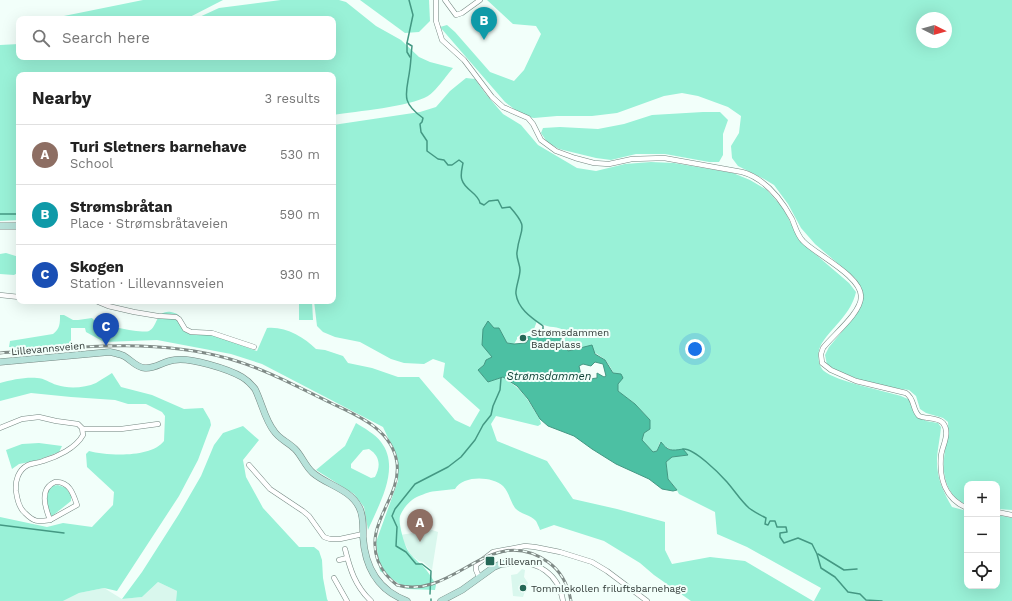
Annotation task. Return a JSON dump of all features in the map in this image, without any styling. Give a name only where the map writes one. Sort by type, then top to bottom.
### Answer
[{"type":"street","points":[[436,0],[436,21],[442,40],[464,60],[495,100],[510,111],[528,118],[533,124],[541,140],[556,151],[587,162],[601,164],[609,164],[632,159],[664,158],[728,169],[753,176],[768,187],[787,211],[801,239],[846,274],[857,286],[861,294],[859,304],[851,318],[823,348],[821,354],[822,364],[856,381],[906,393],[911,397],[919,416],[942,422],[946,431],[941,456],[941,468],[944,484],[952,499],[964,506]]},
{"type":"street","points":[[445,0],[456,15],[462,13],[480,0]]},
{"type":"street","points":[[0,226],[16,226]]},
{"type":"street","points":[[0,295],[16,297]]},
{"type":"street","points":[[103,304],[134,312],[176,317],[186,329],[191,332],[209,333],[254,347]]},
{"type":"street","name":"Lillevannsveien","points":[[0,362],[110,352],[124,356],[140,367],[144,368],[152,368],[174,360],[185,360],[212,366],[236,374],[252,385],[274,432],[294,448],[312,472],[348,494],[354,500],[361,510],[365,557],[372,574],[386,590],[407,601]]},
{"type":"street","points":[[0,428],[22,419],[39,417],[78,424],[83,429],[121,429],[158,424]]},
{"type":"street","points":[[50,520],[44,498],[46,488],[55,482],[62,482],[69,487],[77,505],[50,520],[37,522],[29,518],[21,510],[15,485],[17,477],[28,465],[53,457],[70,448],[82,438],[83,429]]},
{"type":"street","points":[[249,464],[270,489],[309,516],[324,537],[330,539],[340,539],[363,534]]},
{"type":"street","points":[[1000,513],[1012,515]]},
{"type":"street","points":[[479,578],[476,565],[493,552],[531,546],[560,552],[592,562],[607,571],[647,601]]},
{"type":"street","points":[[345,549],[354,580],[371,601]]},
{"type":"street","points":[[339,560],[347,558]]},
{"type":"street","points":[[441,601],[455,595],[497,566],[512,563],[530,563],[544,569],[556,582],[561,592],[563,601]]},
{"type":"street","points":[[334,578],[347,601]]},
{"type":"shaded area","points":[[143,0],[223,0],[192,16],[64,16]]},
{"type":"shaded area","points":[[281,0],[339,0],[346,2],[376,26],[401,40],[419,57],[430,62],[453,68],[431,94],[419,100],[396,106],[336,115],[336,72],[16,72],[16,220],[0,221],[0,45],[16,44],[16,60],[336,60],[336,16],[202,16],[219,8]]},
{"type":"shaded area","points":[[360,0],[429,0],[430,21],[419,32],[405,33]]},
{"type":"shaded area","points":[[487,0],[1012,0],[1012,510],[1000,509],[1000,481],[964,481],[964,504],[956,498],[948,486],[944,473],[948,422],[943,418],[926,413],[920,409],[916,396],[909,390],[874,385],[835,370],[827,365],[825,355],[829,347],[856,315],[863,299],[862,290],[856,279],[815,244],[801,228],[788,204],[774,185],[738,166],[732,158],[731,146],[739,133],[741,116],[728,107],[698,96],[682,93],[664,96],[617,113],[592,116],[557,116],[534,118],[523,116],[505,102],[440,27],[447,25],[455,32],[490,72],[514,81],[524,70],[541,34],[536,26],[513,24]]},
{"type":"shaded area","points":[[466,78],[475,79],[503,114],[521,125],[538,145],[577,168],[596,171],[625,164],[651,162],[674,163],[733,173],[750,180],[767,190],[783,208],[800,241],[849,283],[856,292],[854,300],[846,313],[820,346],[818,357],[820,365],[824,371],[830,375],[910,400],[914,413],[926,421],[938,423],[941,427],[937,454],[937,468],[940,480],[952,507],[964,510],[964,589],[1000,589],[1000,516],[1012,518],[1012,601],[814,601],[821,588],[747,547],[717,534],[715,512],[679,494],[668,479],[666,462],[672,457],[687,455],[669,449],[660,442],[657,451],[653,452],[641,440],[650,420],[635,404],[618,391],[614,375],[606,361],[599,355],[584,347],[568,351],[565,342],[564,330],[544,325],[537,321],[534,329],[517,337],[514,344],[507,343],[499,328],[492,358],[486,360],[484,365],[478,370],[488,382],[503,377],[513,384],[527,399],[541,422],[538,426],[496,416],[491,424],[497,441],[547,461],[573,499],[665,522],[665,550],[672,564],[710,557],[745,561],[813,601],[691,601],[654,575],[640,563],[604,541],[554,525],[540,530],[534,519],[515,508],[503,486],[492,480],[478,478],[464,481],[455,489],[432,492],[416,497],[403,510],[400,516],[400,523],[407,549],[422,565],[436,585],[435,590],[407,589],[380,571],[376,542],[398,481],[397,457],[383,427],[262,364],[231,354],[157,340],[104,342],[86,332],[85,328],[71,328],[71,345],[24,348],[9,347],[10,341],[53,334],[60,323],[60,315],[64,315],[73,320],[92,318],[96,322],[106,325],[145,332],[152,329],[159,316],[166,312],[171,312],[179,316],[185,330],[211,334],[257,351],[267,328],[281,329],[294,333],[306,340],[316,349],[325,350],[343,356],[348,363],[372,368],[398,377],[419,377],[455,420],[470,427],[480,410],[443,377],[445,363],[433,359],[424,364],[404,363],[391,359],[360,342],[335,337],[323,332],[317,326],[314,304],[336,304],[336,125],[420,112],[436,107],[450,91]]},
{"type":"shaded area","points":[[720,112],[728,120],[723,134],[723,155],[719,162],[709,162],[665,154],[636,154],[611,160],[596,158],[559,149],[547,142],[541,133],[543,128],[560,127],[598,129],[624,124],[652,115]]},
{"type":"shaded area","points":[[6,253],[16,256],[16,274],[0,274],[0,254]]},
{"type":"shaded area","points":[[299,304],[312,304],[313,320],[299,320]]},
{"type":"shaded area","points":[[112,373],[121,387],[152,395],[184,409],[203,408],[210,420],[211,425],[198,460],[179,496],[117,591],[104,588],[79,593],[63,601],[0,601],[0,517],[47,527],[63,523],[92,527],[113,505],[114,492],[87,467],[86,454],[89,451],[118,455],[140,453],[158,447],[164,441],[165,416],[162,412],[146,404],[128,404],[115,400],[31,393],[0,401],[0,383],[23,378],[37,378],[61,386],[76,387],[96,383]]},
{"type":"shaded area","points":[[356,423],[376,436],[387,452],[389,474],[382,498],[368,530],[364,507],[354,494],[316,470],[345,446]],"holes":[[[369,449],[373,452],[379,465],[375,477],[371,478],[351,468],[351,464],[363,450]]]},
{"type":"shaded area","points":[[243,426],[259,440],[243,460],[246,477],[263,508],[299,547],[314,547],[319,551],[322,560],[323,578],[328,601],[176,601],[177,591],[158,582],[142,597],[122,599],[142,572],[179,514],[201,476],[214,445],[223,433]]},
{"type":"shaded area","points":[[39,443],[62,446],[59,452],[35,461],[19,464],[12,469],[6,450],[22,444]]},
{"type":"shaded area","points":[[58,485],[66,488],[71,495],[71,501],[51,517],[47,503],[48,489],[52,486]]},
{"type":"shaded area","points":[[432,530],[438,532],[432,570],[423,562],[411,555],[400,535]]},
{"type":"shaded area","points":[[522,569],[525,570],[524,577],[528,583],[523,597],[513,596],[511,575],[517,574]]},
{"type":"shaded area","points":[[158,582],[177,591],[176,601],[63,601],[79,593],[104,588],[122,599],[142,597]]},
{"type":"water","name":"Strømsdammen","points":[[488,321],[494,328],[499,328],[507,343],[526,343],[529,339],[526,337],[557,333],[558,336],[565,342],[568,351],[592,345],[595,354],[605,360],[613,373],[621,374],[623,378],[618,384],[618,391],[635,404],[650,420],[650,429],[644,433],[642,440],[653,452],[657,451],[661,442],[670,450],[683,449],[688,455],[672,457],[666,462],[668,479],[677,490],[673,491],[662,489],[649,479],[616,464],[574,436],[548,426],[540,419],[528,399],[517,386],[503,377],[488,382],[478,370],[484,365],[486,360],[492,357],[482,345],[483,329]],"holes":[[[595,362],[603,364],[606,376],[604,377],[597,373],[597,378],[589,379],[586,376],[583,377],[581,375],[579,366],[583,364],[591,366]]]},
{"type":"waterway","points":[[409,0],[413,15],[407,43],[412,46],[406,96],[410,107],[423,118],[420,124],[421,132],[427,141],[427,151],[438,159],[444,160],[448,165],[452,165],[459,160],[463,163],[461,178],[466,186],[477,197],[480,203],[484,205],[489,201],[498,200],[502,208],[510,207],[520,220],[522,228],[517,254],[520,270],[516,289],[517,299],[523,309],[543,326],[543,332]]},
{"type":"waterway","points":[[407,43],[407,52],[410,57]]},
{"type":"waterway","points":[[0,214],[16,214]]},
{"type":"waterway","points":[[430,594],[431,571],[422,564],[416,564],[406,552],[396,546],[397,527],[392,516],[395,509],[415,484],[448,467],[461,457],[475,440],[483,425],[491,415],[500,390],[501,378]]},
{"type":"waterway","points":[[683,449],[693,452],[712,467],[749,508],[766,518],[765,524],[768,525],[770,521],[775,521],[777,527],[786,527],[787,532],[780,533],[780,537],[784,543],[798,538],[812,544],[821,568],[835,577],[848,592],[860,594],[866,600],[882,601]]},
{"type":"waterway","points":[[0,525],[64,533]]},
{"type":"waterway","points":[[818,554],[844,570],[857,569]]},
{"type":"railway","points":[[0,353],[58,348],[116,346],[173,348],[202,352],[230,359],[269,373],[352,413],[372,425],[388,441],[394,451],[397,463],[397,476],[394,488],[379,523],[375,547],[378,561],[382,568],[397,585],[417,587],[436,582],[455,574],[490,555],[508,551],[527,552],[548,562],[557,570],[566,584],[571,601]]},
{"type":"place","name":"Strømsbråtan","points":[[484,40]]},
{"type":"place","name":"Strømsdammen Badeplass","points":[[523,338]]},
{"type":"place","name":"Skogen","points":[[106,346]]},
{"type":"place","name":"Turi Sletners barnehave","points":[[420,542]]},
{"type":"place","name":"Lillevann","points":[[490,561]]},
{"type":"place","name":"Tommlekollen friluftsbarnehage","points":[[523,588]]}]
